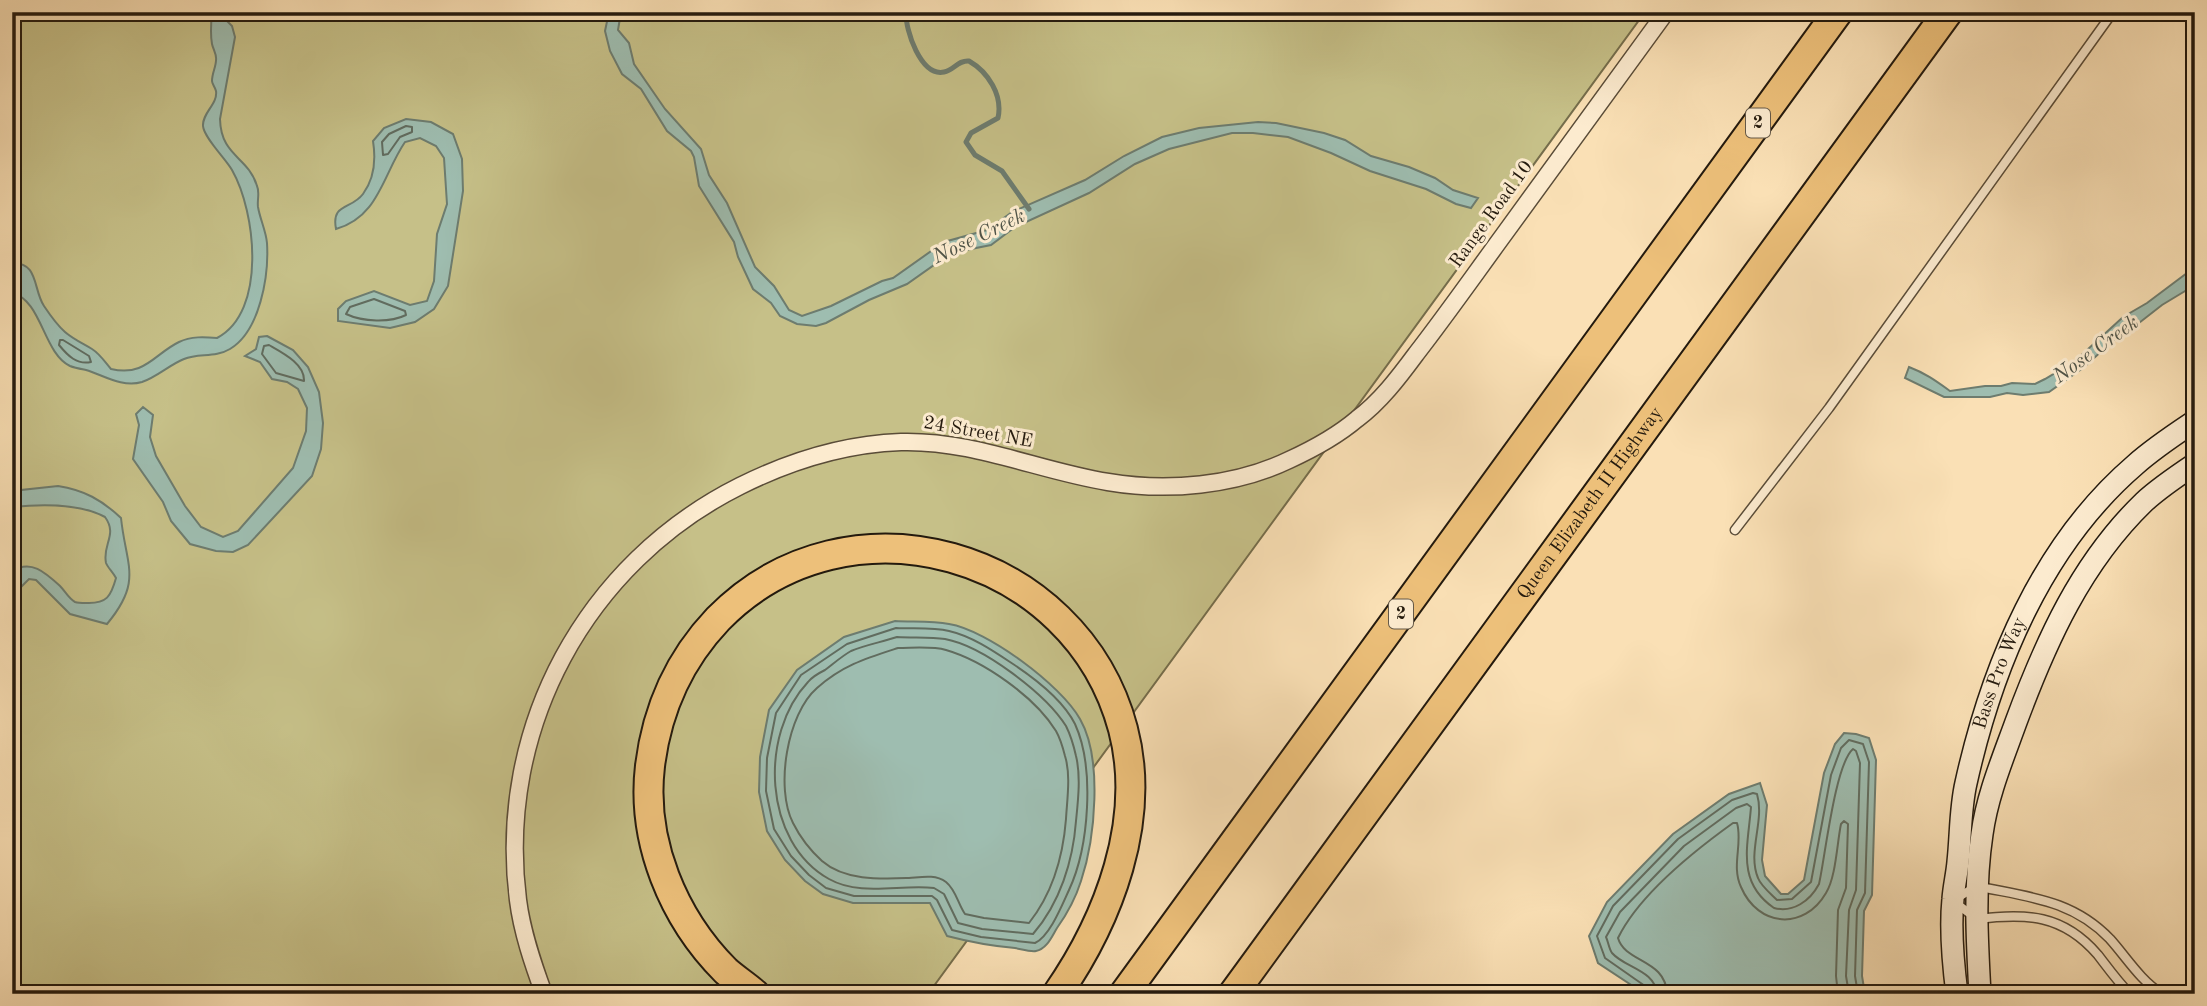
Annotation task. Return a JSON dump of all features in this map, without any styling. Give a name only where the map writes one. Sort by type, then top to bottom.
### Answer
[{"type":"highway","name":"2","points":[[1124,994],[1838,12]]},
{"type":"highway","name":"Queen Elizabeth II Highway","points":[[1233,994],[1948,12]]},
{"type":"highway","points":[[755,994],[726,971],[701,940],[680,911],[662,869],[649,815],[652,748],[661,712],[687,656],[734,603],[758,585],[824,556],[857,549],[894,548],[936,553],[963,561],[1012,582],[1046,607],[1075,634],[1095,661],[1113,698],[1124,731],[1130,771],[1127,828],[1120,863],[1106,902],[1088,943],[1057,994]]},
{"type":"street","name":"Range Road 10","points":[[1340,431],[1359,418],[1408,365],[1666,12]]},
{"type":"street","name":"Bass Pro Way","points":[[1957,994],[1952,901],[1966,783],[1991,692],[2022,615],[2060,551],[2091,509],[2159,444],[2195,421]]},
{"type":"street","name":"24 Street NE","points":[[544,994],[531,958],[518,903],[514,854],[517,805],[525,755],[538,711],[578,631],[602,595],[670,528],[716,498],[761,476],[807,459],[855,447],[903,442],[939,445],[1001,454],[1106,482],[1155,488],[1203,484],[1249,474],[1285,462],[1340,431]]},
{"type":"street","name":"Bass Pro Way","points":[[1980,994],[1976,886],[1982,833],[1990,800],[2018,718],[2050,635],[2080,582],[2114,534],[2145,501],[2195,464]]},
{"type":"lane","points":[[1735,530],[1829,408],[2113,12]]},
{"type":"lane","points":[[2130,994],[2096,954],[2068,930],[2029,915],[1977,919],[1952,901],[1976,886],[2039,898],[2072,909],[2096,926],[2127,958],[2138,975],[2162,994]]},
{"type":"shaded area","points":[[12,12],[1645,12],[928,994],[12,994]]},
{"type":"water","points":[[212,12],[225,12],[235,37],[220,119],[222,132],[230,149],[248,168],[258,188],[258,207],[267,243],[264,286],[255,316],[240,341],[230,349],[219,354],[184,359],[142,382],[120,382],[70,366],[54,350],[30,306],[12,293],[12,263],[21,264],[31,272],[41,300],[59,326],[71,337],[95,351],[111,369],[123,371],[141,367],[184,340],[217,338],[233,325],[244,307],[252,260],[247,210],[232,170],[207,136],[203,126],[216,96],[212,81],[216,58],[211,36]]},
{"type":"water","name":"Nose Creek","points":[[609,12],[621,12],[618,30],[629,43],[634,64],[665,109],[701,149],[709,175],[727,203],[755,267],[774,286],[789,310],[802,316],[893,278],[944,242],[987,230],[1012,212],[1085,180],[1162,137],[1199,128],[1258,122],[1324,133],[1345,140],[1371,156],[1409,167],[1435,178],[1453,190],[1478,198],[1471,208],[1288,137],[1232,133],[1169,149],[1135,164],[1089,193],[1015,227],[991,245],[951,253],[907,284],[826,323],[816,326],[797,324],[780,316],[771,303],[753,289],[734,242],[699,186],[691,151],[667,131],[641,89],[622,74],[610,51],[605,31]]},
{"type":"water","points":[[406,119],[431,122],[453,134],[462,159],[463,191],[448,286],[434,309],[415,322],[390,328],[338,321],[338,309],[346,301],[374,291],[410,305],[427,301],[434,281],[437,234],[447,204],[444,158],[436,146],[420,138],[405,142],[371,205],[362,215],[336,229],[336,215],[358,199],[370,182],[374,162],[373,141],[384,128]]},
{"type":"water","name":"Nose Creek","points":[[2195,267],[2195,285],[2125,330],[2083,368],[2049,392],[2023,395],[2007,393],[1990,397],[1944,397],[1905,378],[1909,367],[1950,391],[2012,383],[2035,384],[2075,361],[2123,317],[2147,303]]},
{"type":"water","points":[[267,336],[293,350],[308,367],[319,392],[323,423],[321,449],[312,476],[248,545],[233,552],[216,551],[190,544],[171,521],[163,502],[133,459],[139,425],[136,414],[143,407],[153,415],[150,437],[156,456],[185,506],[201,527],[223,537],[238,531],[293,468],[306,431],[307,408],[298,389],[287,382],[272,379],[260,362],[245,356],[256,349],[259,337]]},
{"type":"water","points":[[58,486],[92,497],[121,518],[129,584],[118,609],[107,624],[70,614],[36,580],[29,579],[21,587],[12,589],[12,572],[25,566],[43,572],[75,602],[99,602],[107,598],[112,590],[116,578],[106,563],[110,529],[105,517],[72,507],[12,507],[12,491]]},
{"type":"water","points":[[895,621],[949,624],[983,637],[1022,661],[1040,676],[1057,691],[1080,719],[1092,755],[1094,777],[1090,844],[1074,899],[1049,942],[1040,950],[1028,951],[981,944],[947,936],[930,903],[853,903],[823,894],[805,881],[785,860],[767,831],[759,792],[760,757],[769,710],[797,670],[844,637]]},
{"type":"water","points":[[1844,733],[1869,738],[1876,760],[1872,895],[1864,911],[1862,976],[1865,994],[1645,994],[1598,963],[1589,936],[1607,902],[1673,834],[1729,794],[1760,783],[1767,805],[1762,860],[1765,876],[1781,894],[1788,894],[1804,880],[1824,773],[1835,744]]},
{"type":"waterway","name":"Nose Creek","points":[[906,12],[908,30],[916,51],[928,67],[936,72],[944,72],[969,61],[982,71],[993,85],[998,101],[998,118],[971,133],[966,142],[975,155],[1002,171],[1029,209]]}]
